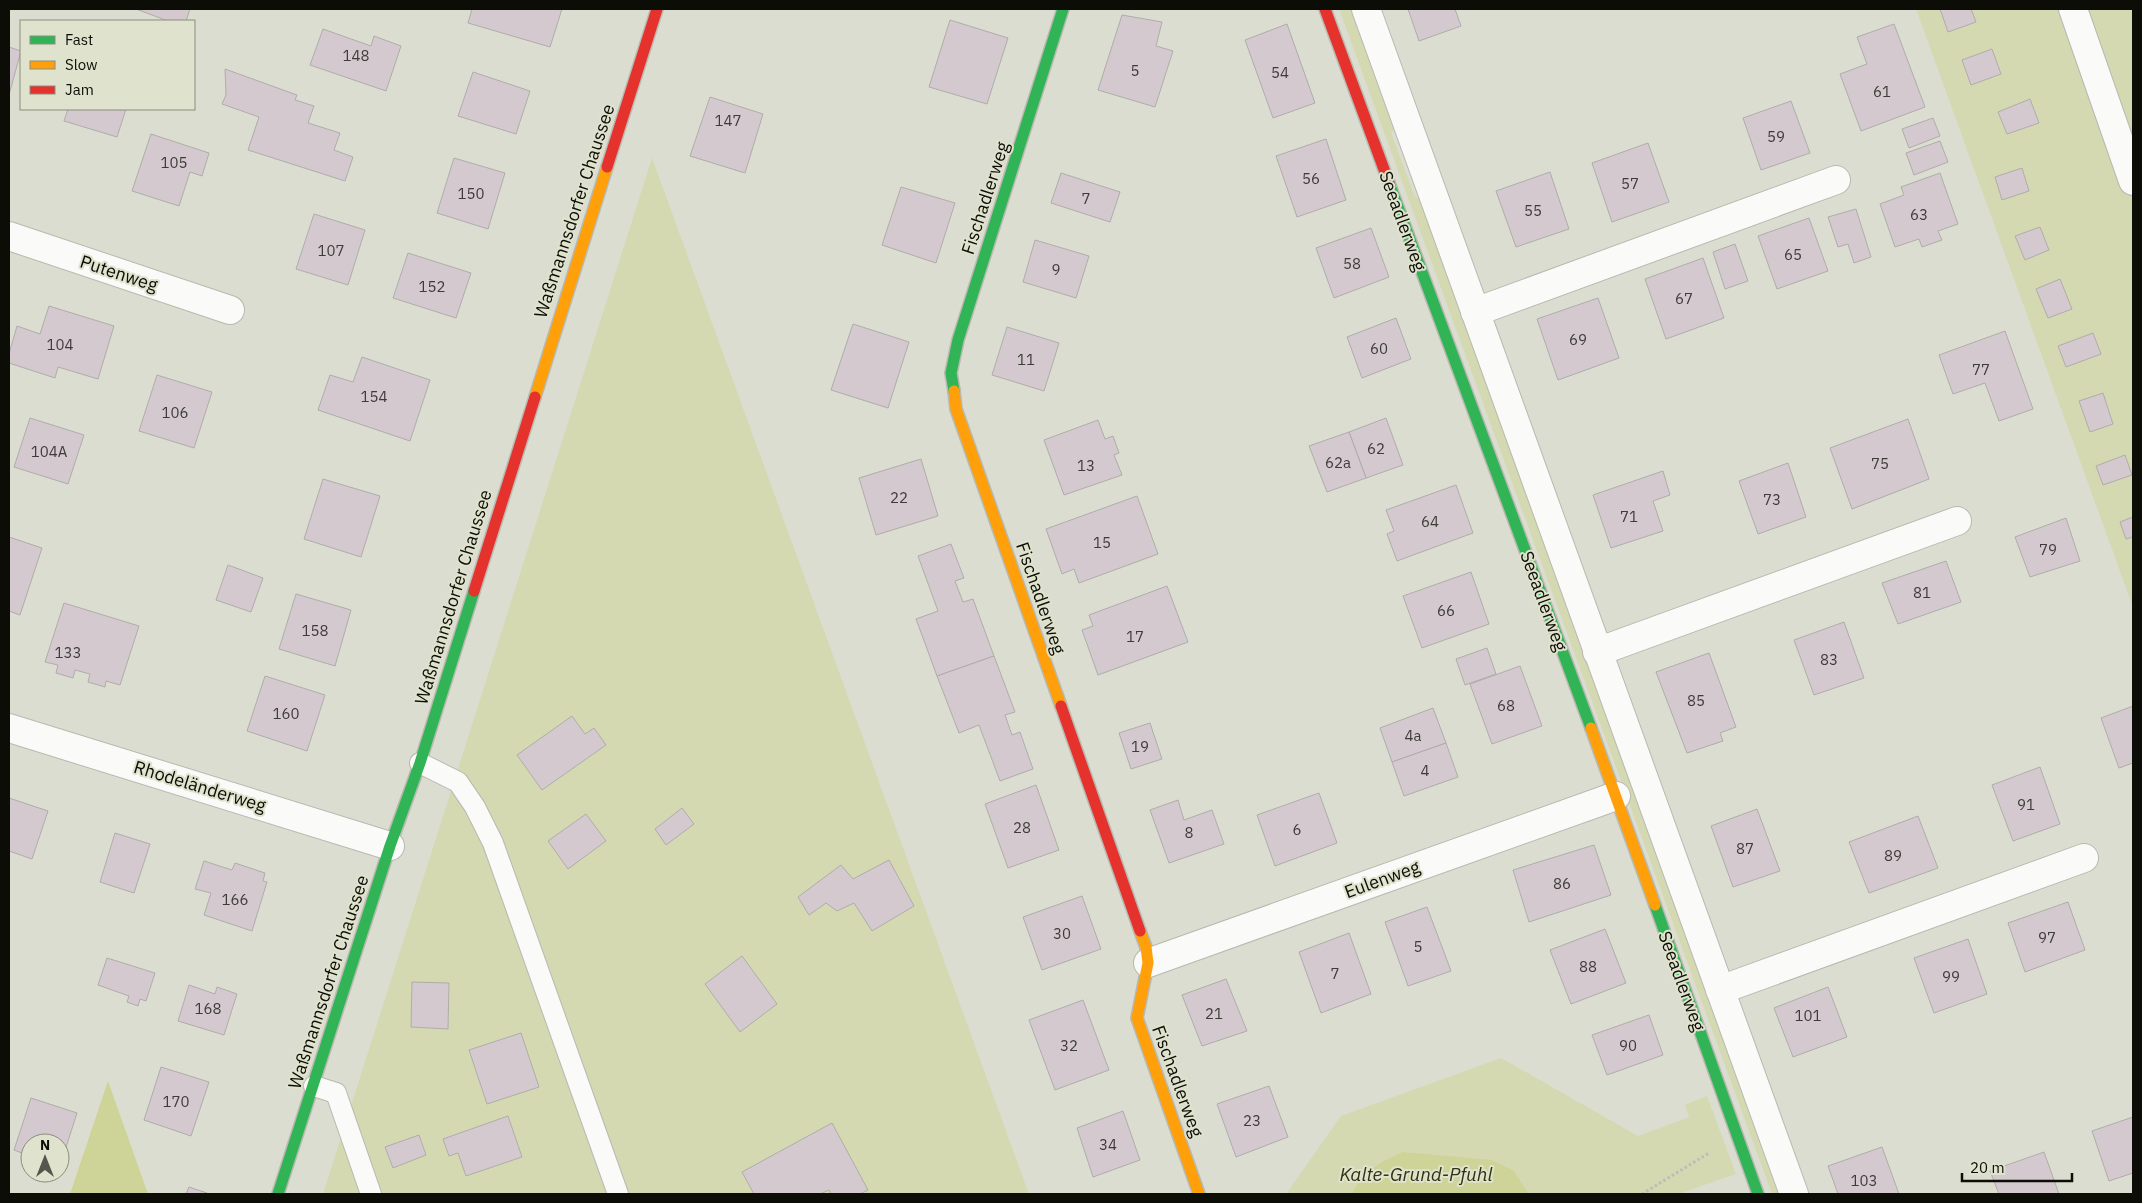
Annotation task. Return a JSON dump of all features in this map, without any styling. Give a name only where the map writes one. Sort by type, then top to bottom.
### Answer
[{"type":"street","name":"Waßmannsdorfer Chaussee","points":[[278,1194],[390,846],[420,762],[656,9]]},
{"type":"street","name":"Fischadlerweg","points":[[1063,9],[958,340],[951,373],[956,409],[1143,937],[1148,963],[1136,1018],[1199,1194]]},
{"type":"street","name":"Seeadlerweg","points":[[1325,9],[1616,796],[1758,1194]]},
{"type":"street","name":"Seeadlerweg","points":[[1366,9],[1794,1194]]},
{"type":"street","points":[[2073,9],[2133,181]]},
{"type":"street","points":[[1475,312],[1836,180]]},
{"type":"street","name":"Putenweg","points":[[9,236],[230,310]]},
{"type":"street","name":"Seeadlerweg","points":[[1598,652],[1958,521]]},
{"type":"street","name":"Rhodeländerweg","points":[[9,728],[390,846]]},
{"type":"street","name":"Eulenweg","points":[[1148,963],[1616,796]]},
{"type":"street","name":"Seeadlerweg","points":[[1720,990],[2084,858]]},
{"type":"lane","points":[[420,762],[458,782],[475,807],[492,843],[618,1194]]},
{"type":"lane","points":[[314,1086],[336,1093],[371,1194]]},
{"type":"path","points":[[1642,1194],[1738,1135]]},
{"type":"shaded area","points":[[1339,9],[1352,9],[1395,129],[1391,133],[1415,197],[1421,198],[1784,1194],[1772,1194]]},
{"type":"shaded area","points":[[1916,9],[2133,9],[2133,607]]},
{"type":"shaded area","points":[[652,158],[1029,1194],[323,1194]]},
{"type":"shaded area","points":[[1501,1058],[1638,1136],[1689,1117],[1685,1105],[1707,1096],[1736,1174],[1678,1194],[1286,1194],[1341,1116]]},
{"type":"water","points":[[108,1081],[148,1194],[70,1194]]},
{"type":"water","name":"Kalte-Grund-Pfuhl","points":[[1403,1152],[1492,1160],[1513,1170],[1529,1194],[1352,1194],[1356,1186],[1373,1168]]},
{"type":"building","points":[[136,9],[190,9],[186,20],[165,20]]},
{"type":"building","points":[[472,9],[562,9],[550,47],[468,23]]},
{"type":"building","points":[[1408,9],[1455,9],[1461,26],[1419,41]]},
{"type":"building","points":[[1940,9],[1971,9],[1976,22],[1948,32]]},
{"type":"building","points":[[1122,15],[1162,22],[1156,46],[1173,51],[1155,107],[1098,90]]},
{"type":"building","points":[[950,20],[1008,38],[987,104],[929,87]]},
{"type":"building","points":[[1287,24],[1315,103],[1273,118],[1245,40]]},
{"type":"building","points":[[1894,24],[1925,107],[1861,131],[1840,74],[1867,64],[1857,37]]},
{"type":"building","points":[[323,29],[371,46],[374,36],[401,46],[386,91],[310,65]]},
{"type":"building","points":[[9,47],[20,51],[20,55],[9,95]]},
{"type":"building","points":[[1992,49],[2001,74],[1971,85],[1962,60]]},
{"type":"building","points":[[225,69],[297,95],[295,100],[314,106],[308,123],[340,133],[334,150],[353,157],[345,181],[248,150],[259,117],[222,104],[226,95]]},
{"type":"building","points":[[473,72],[530,91],[516,134],[458,116]]},
{"type":"building","points":[[710,97],[763,114],[745,173],[690,156]]},
{"type":"building","points":[[2030,99],[2039,123],[2007,134],[1998,112]]},
{"type":"building","points":[[1791,101],[1810,153],[1761,170],[1743,118]]},
{"type":"building","points":[[68,110],[126,110],[117,137],[64,121]]},
{"type":"building","points":[[1933,118],[1940,136],[1909,148],[1902,129]]},
{"type":"building","points":[[151,134],[209,153],[202,176],[190,172],[179,206],[132,191]]},
{"type":"building","points":[[1326,139],[1346,200],[1297,217],[1276,156]]},
{"type":"building","points":[[1940,141],[1948,162],[1914,175],[1906,153]]},
{"type":"building","points":[[1648,143],[1669,202],[1612,222],[1592,163]]},
{"type":"building","points":[[454,158],[505,173],[488,229],[437,213]]},
{"type":"building","points":[[2022,168],[2029,191],[2002,200],[1995,177]]},
{"type":"building","points":[[1550,172],[1569,229],[1516,247],[1496,191]]},
{"type":"building","points":[[1061,173],[1120,192],[1110,222],[1051,203]]},
{"type":"building","points":[[1940,173],[1958,224],[1938,231],[1942,240],[1922,247],[1919,239],[1895,247],[1880,204],[1904,195],[1901,187]]},
{"type":"building","points":[[901,187],[955,203],[936,263],[882,245]]},
{"type":"building","points":[[1856,209],[1871,257],[1854,263],[1848,244],[1838,247],[1828,217]]},
{"type":"building","points":[[314,214],[365,230],[348,285],[296,269]]},
{"type":"building","points":[[1809,218],[1828,271],[1777,289],[1758,236]]},
{"type":"building","points":[[2040,227],[2049,250],[2025,260],[2015,236]]},
{"type":"building","points":[[1371,228],[1389,277],[1334,298],[1316,248]]},
{"type":"building","points":[[1035,240],[1089,256],[1076,298],[1023,282]]},
{"type":"building","points":[[1735,244],[1748,281],[1725,289],[1713,252]]},
{"type":"building","points":[[408,253],[471,273],[456,318],[393,298]]},
{"type":"building","points":[[1703,258],[1724,318],[1666,339],[1645,279]]},
{"type":"building","points":[[2060,279],[2072,309],[2048,318],[2036,289]]},
{"type":"building","points":[[1598,298],[1619,358],[1558,380],[1537,319]]},
{"type":"building","points":[[49,306],[114,326],[98,379],[58,367],[55,378],[9,363],[9,354],[17,326],[40,334]]},
{"type":"building","points":[[1396,318],[1411,359],[1362,378],[1347,337]]},
{"type":"building","points":[[853,324],[909,342],[888,408],[831,390]]},
{"type":"building","points":[[1007,327],[1059,343],[1044,391],[992,375]]},
{"type":"building","points":[[2005,331],[2033,409],[1999,421],[1985,383],[1953,394],[1939,355]]},
{"type":"building","points":[[2093,333],[2101,354],[2066,367],[2058,346]]},
{"type":"building","points":[[362,357],[430,380],[410,441],[318,410],[330,375],[353,382]]},
{"type":"building","points":[[157,375],[212,392],[194,448],[139,431]]},
{"type":"building","points":[[2103,393],[2113,424],[2090,432],[2079,401]]},
{"type":"building","points":[[30,418],[84,435],[68,484],[14,467]]},
{"type":"building","points":[[1386,418],[1403,465],[1366,478],[1349,432]]},
{"type":"building","points":[[1908,419],[1929,479],[1852,509],[1830,448]]},
{"type":"building","points":[[1098,420],[1105,439],[1113,436],[1119,453],[1114,455],[1122,475],[1064,495],[1044,440]]},
{"type":"building","points":[[1349,432],[1366,478],[1327,492],[1309,446]]},
{"type":"building","points":[[2125,455],[2132,475],[2103,485],[2096,466]]},
{"type":"building","points":[[921,459],[938,516],[876,535],[859,478]]},
{"type":"building","points":[[1788,463],[1806,517],[1758,534],[1739,481]]},
{"type":"building","points":[[1663,471],[1670,495],[1653,501],[1663,531],[1611,548],[1593,495]]},
{"type":"building","points":[[323,479],[380,496],[361,557],[304,539]]},
{"type":"building","points":[[1456,485],[1473,533],[1397,561],[1387,534],[1394,531],[1386,510]]},
{"type":"building","points":[[1137,496],[1158,554],[1079,583],[1074,569],[1062,574],[1046,529]]},
{"type":"building","points":[[2133,517],[2133,537],[2126,539],[2120,522]]},
{"type":"building","points":[[2066,518],[2080,561],[2030,577],[2015,537]]},
{"type":"building","points":[[9,537],[42,548],[20,615],[9,611]]},
{"type":"building","points":[[951,544],[964,578],[955,581],[963,602],[973,599],[994,656],[937,676],[916,619],[938,611],[918,556]]},
{"type":"building","points":[[1946,561],[1961,602],[1898,624],[1882,583]]},
{"type":"building","points":[[228,565],[263,578],[251,612],[216,600]]},
{"type":"building","points":[[1471,572],[1489,624],[1422,648],[1403,596]]},
{"type":"building","points":[[1167,586],[1188,642],[1098,675],[1082,630],[1093,626],[1089,615]]},
{"type":"building","points":[[296,594],[351,610],[335,666],[279,649]]},
{"type":"building","points":[[64,603],[139,626],[120,685],[106,681],[105,687],[88,682],[90,674],[75,670],[73,678],[56,673],[58,665],[45,662]]},
{"type":"building","points":[[1844,622],[1864,678],[1814,695],[1794,640]]},
{"type":"building","points":[[1487,648],[1496,674],[1465,685],[1456,659]]},
{"type":"building","points":[[1709,653],[1736,727],[1720,733],[1723,741],[1687,753],[1656,672]]},
{"type":"building","points":[[994,656],[1015,712],[1005,715],[1012,735],[1020,732],[1033,769],[1000,781],[979,725],[959,733],[937,676]]},
{"type":"building","points":[[1520,666],[1542,726],[1492,744],[1470,684]]},
{"type":"building","points":[[265,676],[325,695],[307,751],[247,731]]},
{"type":"building","points":[[2133,706],[2133,763],[2119,768],[2101,718]]},
{"type":"building","points":[[1433,708],[1446,743],[1392,762],[1380,728]]},
{"type":"building","points":[[572,716],[585,734],[594,728],[606,745],[542,790],[517,755]]},
{"type":"building","points":[[1150,723],[1162,759],[1131,769],[1119,733]]},
{"type":"building","points":[[1446,743],[1458,777],[1404,796],[1392,762]]},
{"type":"building","points":[[2040,767],[2060,824],[2013,841],[1992,785]]},
{"type":"building","points":[[1036,785],[1059,850],[1008,868],[985,804]]},
{"type":"building","points":[[1319,793],[1337,843],[1275,866],[1257,815]]},
{"type":"building","points":[[9,798],[48,811],[32,859],[9,851]]},
{"type":"building","points":[[1178,800],[1184,820],[1212,810],[1224,844],[1169,863],[1150,810]]},
{"type":"building","points":[[682,808],[694,824],[666,845],[655,829]]},
{"type":"building","points":[[1757,809],[1780,871],[1733,887],[1711,826]]},
{"type":"building","points":[[586,814],[606,841],[568,869],[548,841]]},
{"type":"building","points":[[1918,816],[1938,868],[1869,893],[1849,842]]},
{"type":"building","points":[[115,833],[150,844],[134,893],[100,882]]},
{"type":"building","points":[[1594,845],[1611,895],[1529,922],[1513,870]]},
{"type":"building","points":[[889,860],[914,906],[872,931],[854,903],[837,911],[826,903],[809,915],[798,897],[841,865],[853,879]]},
{"type":"building","points":[[204,861],[232,870],[235,863],[265,873],[263,881],[267,882],[252,931],[204,915],[211,893],[195,889]]},
{"type":"building","points":[[1082,896],[1101,949],[1042,970],[1023,917]]},
{"type":"building","points":[[2068,902],[2085,950],[2025,972],[2008,923]]},
{"type":"building","points":[[1427,907],[1451,971],[1408,986],[1385,922]]},
{"type":"building","points":[[1605,929],[1626,983],[1571,1004],[1550,950]]},
{"type":"building","points":[[1349,933],[1371,994],[1321,1013],[1299,952]]},
{"type":"building","points":[[1968,939],[1987,994],[1934,1013],[1914,958]]},
{"type":"building","points":[[742,956],[777,1004],[740,1032],[705,984]]},
{"type":"building","points":[[107,958],[155,973],[146,1001],[140,999],[138,1006],[127,1002],[129,996],[98,985]]},
{"type":"building","points":[[1226,979],[1247,1031],[1202,1046],[1182,995]]},
{"type":"building","points":[[412,982],[449,983],[448,1029],[411,1027]]},
{"type":"building","points":[[189,985],[215,994],[217,987],[237,994],[224,1035],[178,1021]]},
{"type":"building","points":[[1828,987],[1847,1037],[1793,1057],[1774,1008]]},
{"type":"building","points":[[1083,1000],[1109,1070],[1055,1090],[1029,1020]]},
{"type":"building","points":[[1649,1015],[1663,1055],[1607,1075],[1592,1035]]},
{"type":"building","points":[[521,1033],[539,1087],[487,1104],[469,1050]]},
{"type":"building","points":[[161,1067],[209,1082],[191,1136],[144,1120]]},
{"type":"building","points":[[1269,1086],[1288,1137],[1236,1157],[1217,1104]]},
{"type":"building","points":[[31,1098],[77,1113],[70,1135],[70,1133],[20,1133],[20,1152],[14,1150]]},
{"type":"building","points":[[1123,1111],[1140,1160],[1093,1177],[1077,1128]]},
{"type":"building","points":[[508,1116],[522,1157],[466,1176],[458,1153],[449,1156],[443,1139]]},
{"type":"building","points":[[2133,1117],[2133,1173],[2109,1181],[2092,1131]]},
{"type":"building","points":[[832,1123],[868,1190],[860,1194],[831,1194],[829,1190],[820,1194],[754,1194],[742,1172]]},
{"type":"building","points":[[419,1135],[426,1155],[393,1168],[385,1147]]},
{"type":"building","points":[[1882,1147],[1899,1194],[1838,1194],[1828,1166]]},
{"type":"building","points":[[2044,1152],[2059,1194],[1999,1194],[1990,1171]]},
{"type":"building","points":[[189,1187],[207,1193],[186,1194]]},
{"type":"traffic: fast","points":[[954,391],[951,373],[958,340],[1063,9]]},
{"type":"traffic: fast","points":[[1389,183],[1591,728]]},
{"type":"traffic: fast","points":[[278,1194],[390,846],[420,763],[474,591]]},
{"type":"traffic: fast","points":[[1655,905],[1758,1194]]},
{"type":"traffic: slow","points":[[535,397],[607,167]]},
{"type":"traffic: slow","points":[[954,391],[956,409],[1061,706]]},
{"type":"traffic: slow","points":[[1591,728],[1655,905]]},
{"type":"traffic: slow","points":[[1140,931],[1146,947],[1148,963],[1137,1018],[1199,1194]]},
{"type":"traffic: jam","points":[[607,167],[657,9]]},
{"type":"traffic: jam","points":[[1325,9],[1389,183]]},
{"type":"traffic: jam","points":[[474,591],[535,397]]},
{"type":"traffic: jam","points":[[1061,706],[1140,931]]}]
